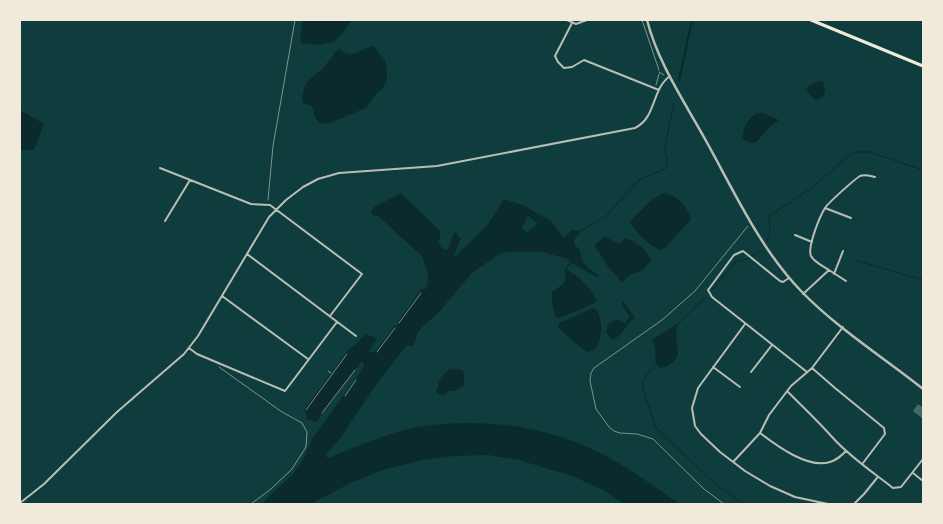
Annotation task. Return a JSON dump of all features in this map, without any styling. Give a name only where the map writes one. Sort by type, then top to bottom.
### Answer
[{"type":"main road","points":[[811,20],[922,66]]},
{"type":"street","points":[[567,20],[572,23],[582,23],[587,20]]},
{"type":"street","points":[[647,20],[657,50],[670,76],[768,250],[803,294],[923,389]]},
{"type":"street","points":[[572,23],[555,56],[564,68],[572,67],[584,60],[659,90]]},
{"type":"street","points":[[22,502],[44,484],[117,412],[171,367],[189,348],[264,225],[276,209],[303,187],[318,179],[340,173],[437,166],[635,128],[648,118],[659,90],[670,76]]},
{"type":"street","points":[[160,168],[251,204],[266,204],[276,209],[362,274],[330,316]]},
{"type":"street","points":[[846,281],[812,257],[810,249],[825,208],[858,177],[868,175],[875,177]]},
{"type":"street","points":[[165,222],[190,180]]},
{"type":"street","points":[[825,208],[851,218]]},
{"type":"street","points":[[795,236],[812,242]]},
{"type":"street","points":[[789,278],[782,282],[743,251],[734,255],[708,290],[712,297],[806,372]]},
{"type":"street","points":[[834,274],[843,252]]},
{"type":"street","points":[[247,254],[356,336]]},
{"type":"street","points":[[803,294],[829,270]]},
{"type":"street","points":[[222,296],[308,359]]},
{"type":"street","points":[[189,348],[197,354],[285,391],[337,322]]},
{"type":"street","points":[[745,324],[701,382],[694,396],[693,420],[701,434],[709,442],[756,478],[776,490],[795,497],[828,504]]},
{"type":"street","points":[[734,461],[760,433],[769,415],[787,391],[812,368],[843,327]]},
{"type":"street","points":[[751,372],[772,345]]},
{"type":"street","points":[[713,367],[740,387]]},
{"type":"street","points":[[812,368],[884,428],[885,434],[863,463]]},
{"type":"street","points":[[787,391],[846,450],[877,477],[893,488],[899,488],[923,459]]},
{"type":"street","points":[[760,433],[792,454],[812,462],[828,463],[839,458],[846,450]]},
{"type":"street","points":[[912,473],[923,481]]},
{"type":"street","points":[[854,504],[877,477]]},
{"type":"street","points":[[22,502],[28,504]]},
{"type":"path","points":[[268,203],[273,146],[295,20]]},
{"type":"path","points":[[642,20],[659,72],[666,79]]},
{"type":"path","points":[[659,72],[656,85],[659,90]]},
{"type":"path","points":[[724,504],[704,489],[653,439],[637,434],[614,431],[602,419],[596,408],[590,377],[594,368],[662,320],[695,291],[748,226]]},
{"type":"path","points":[[399,323],[421,292]]},
{"type":"path","points":[[377,352],[395,328]]},
{"type":"path","points":[[306,410],[347,354]]},
{"type":"path","points":[[224,370],[282,412],[306,426],[307,443],[292,469],[282,480],[251,504]]},
{"type":"path","points":[[322,413],[355,370]]},
{"type":"path","points":[[328,371],[333,374]]},
{"type":"path","points":[[345,396],[356,380]]},
{"type":"water","points":[[303,20],[353,20],[336,40],[327,44],[316,45],[301,43]]},
{"type":"water","points":[[691,20],[693,20],[680,82],[678,79]]},
{"type":"water","points":[[373,46],[385,60],[387,81],[383,88],[366,108],[327,124],[320,123],[315,118],[312,106],[303,103],[306,84],[324,67],[337,50],[340,49],[353,54]]},
{"type":"water","points":[[818,81],[823,82],[825,91],[821,98],[815,100],[806,91],[809,86]]},
{"type":"water","points":[[20,110],[44,124],[34,150],[20,150]]},
{"type":"water","points":[[757,113],[763,113],[779,120],[755,143],[749,143],[743,139],[744,131],[748,121]]},
{"type":"water","points":[[401,193],[441,232],[438,243],[444,250],[448,249],[454,233],[457,233],[458,237],[461,238],[454,255],[456,256],[487,226],[504,199],[523,205],[551,221],[563,237],[571,230],[581,231],[575,238],[574,244],[580,250],[582,260],[586,266],[599,276],[598,278],[572,263],[567,270],[585,283],[597,302],[556,318],[552,302],[552,292],[565,282],[564,271],[570,262],[568,259],[543,252],[506,252],[498,255],[472,273],[439,312],[421,328],[417,334],[414,346],[406,346],[378,382],[339,440],[326,454],[326,457],[331,457],[385,436],[418,427],[464,423],[488,423],[511,426],[534,430],[579,443],[610,458],[680,504],[624,504],[603,490],[572,476],[519,460],[488,455],[455,456],[423,460],[386,469],[352,482],[311,504],[261,504],[292,475],[303,460],[312,439],[364,367],[363,362],[361,362],[316,422],[307,419],[306,413],[303,411],[349,349],[366,334],[376,340],[369,351],[371,353],[377,350],[395,325],[398,325],[398,322],[421,289],[426,289],[428,275],[423,257],[377,215],[374,216],[371,213],[374,207]],"holes":[[[527,215],[538,224],[527,232],[521,228],[525,223]]]},
{"type":"water","points":[[663,193],[681,202],[691,219],[664,249],[660,250],[642,238],[630,221],[652,200]]},
{"type":"water","points":[[605,237],[618,244],[625,238],[633,241],[644,249],[651,260],[643,270],[632,274],[622,282],[608,267],[596,248],[595,244]]},
{"type":"water","points":[[622,301],[635,318],[619,336],[612,340],[606,332],[608,324],[617,319],[625,323],[630,317],[622,305]]},
{"type":"water","points":[[593,308],[597,310],[599,315],[601,325],[600,336],[594,350],[587,352],[558,327],[559,323]]},
{"type":"water","points":[[678,323],[676,334],[678,354],[676,359],[668,366],[660,368],[657,365],[652,340]]},
{"type":"water","points":[[451,369],[462,370],[464,373],[464,385],[454,391],[449,391],[445,395],[440,395],[436,392],[440,379]]},
{"type":"building","points":[[918,404],[923,408],[923,419],[913,411]]},
{"type":"waterway","points":[[581,231],[606,216],[639,180],[665,169],[668,164],[665,151],[666,141],[674,103]]},
{"type":"waterway","points":[[770,232],[769,216],[813,187],[853,152],[870,152],[923,170]]},
{"type":"waterway","points":[[767,241],[769,235]]},
{"type":"waterway","points":[[713,289],[735,262],[747,259],[759,251]]},
{"type":"waterway","points":[[855,260],[923,280]]},
{"type":"waterway","points":[[678,324],[706,297]]},
{"type":"waterway","points":[[647,403],[642,383],[647,374],[656,365]]},
{"type":"waterway","points":[[648,404],[656,428],[714,483],[744,504]]}]
